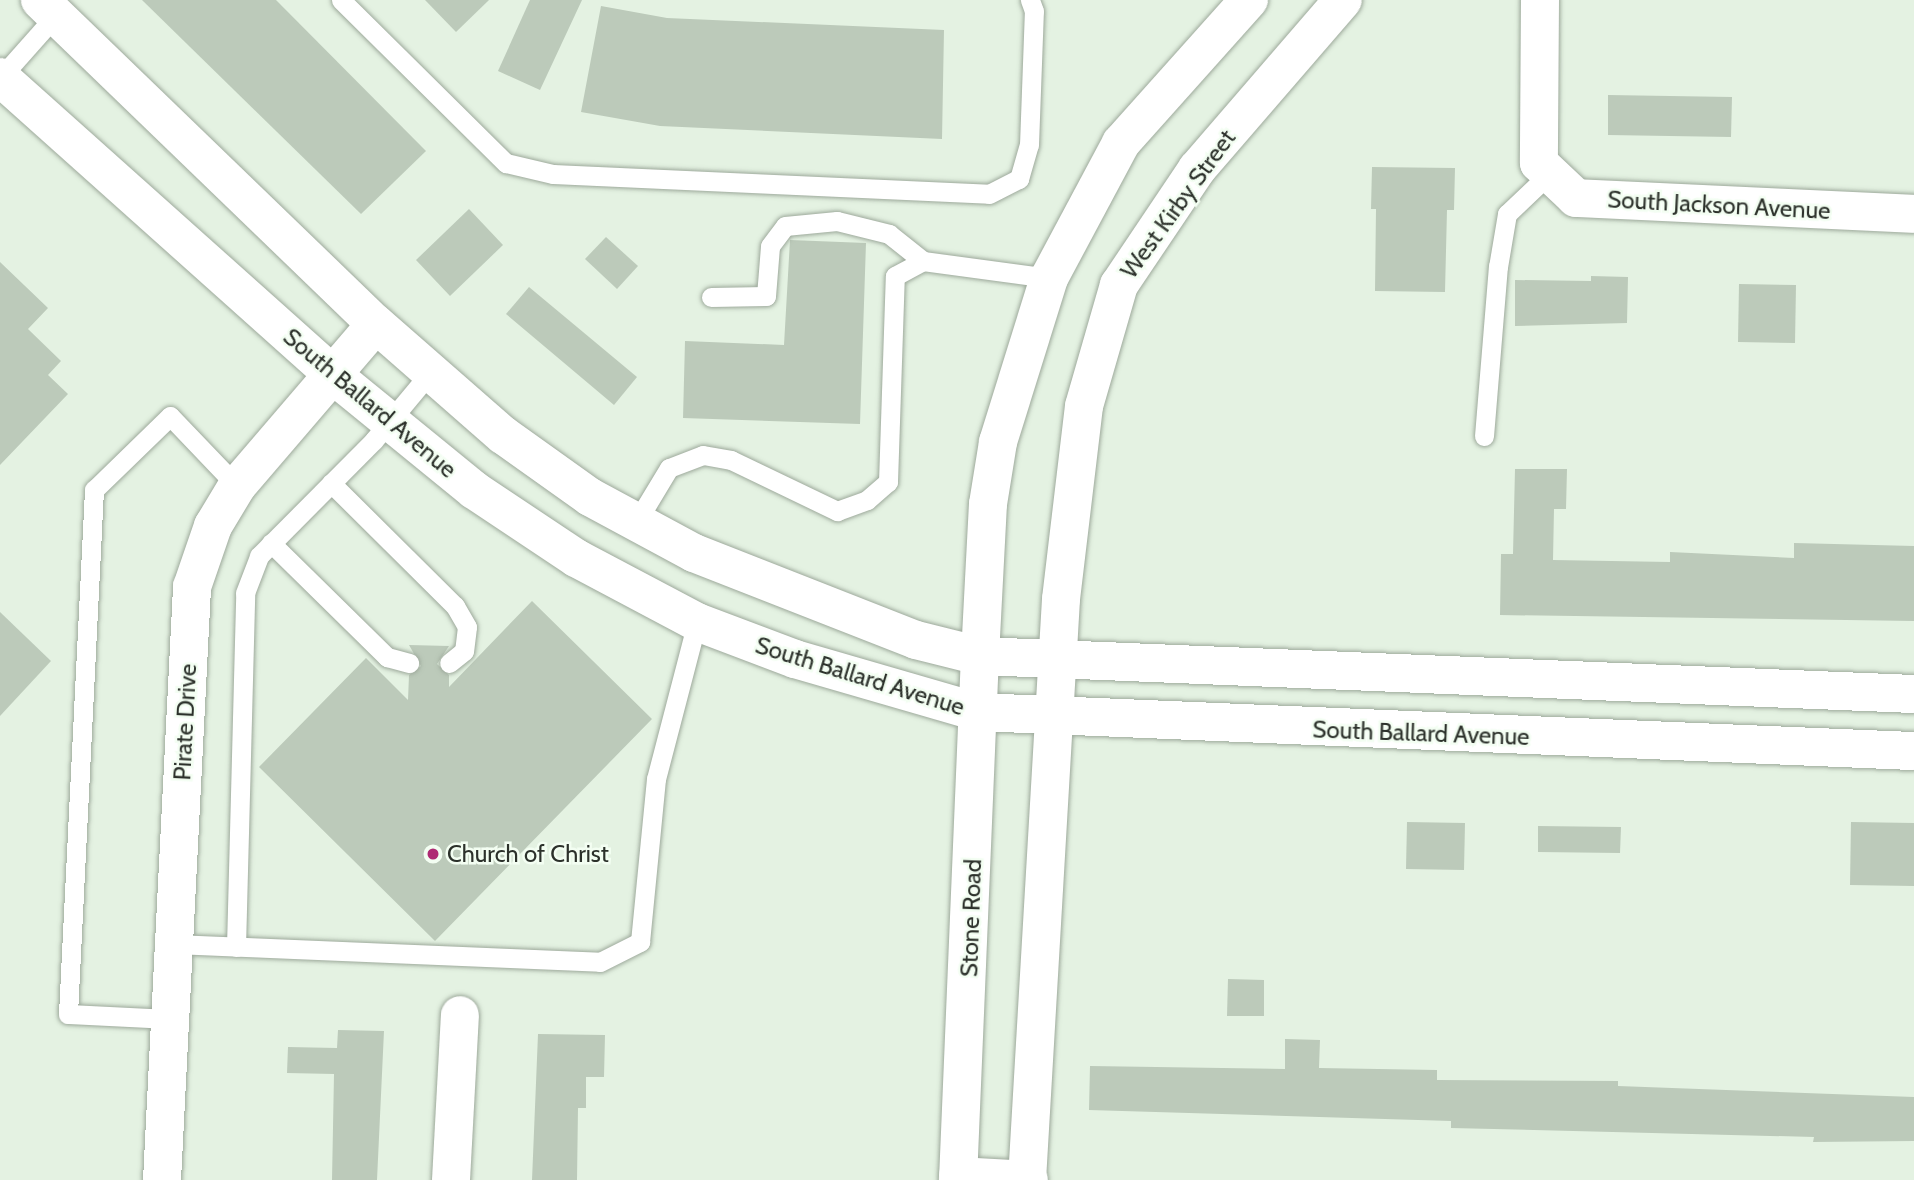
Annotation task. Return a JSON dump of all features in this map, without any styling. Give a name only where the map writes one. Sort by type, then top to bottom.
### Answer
[{"type":"main road","points":[[980,656],[988,504],[998,442],[1049,278],[1121,143],[1249,0]]},
{"type":"main road","name":"West Kirby Street","points":[[1057,689],[1061,599],[1084,406],[1119,285],[1197,169],[1343,0]]},
{"type":"main road","points":[[1540,0],[1544,168]]},
{"type":"main road","name":"South Ballard Avenue","points":[[48,8],[429,374],[514,443],[590,497],[694,553],[902,635],[980,656],[1057,689],[1914,751]]},
{"type":"main road","name":"South Ballard Avenue","points":[[0,78],[388,423],[474,490],[576,558],[697,622],[795,659],[978,712],[1057,689],[1914,694]]},
{"type":"main road","name":"South Jackson Avenue","points":[[1544,168],[1576,198],[1914,215]]},
{"type":"main road","name":"Pirate Drive","points":[[162,1180],[192,587],[213,526],[237,486],[376,324]]},
{"type":"main road","name":"Stone Road","points":[[958,1178],[980,656]]},
{"type":"main road","points":[[958,1178],[1027,1180],[1057,689]]},
{"type":"main road","points":[[451,1180],[460,1015]]},
{"type":"lane","points":[[341,0],[506,163],[554,174],[989,194],[1019,179],[1029,145],[1034,11],[1030,0]]},
{"type":"lane","points":[[0,78],[48,8]]},
{"type":"lane","points":[[1483,436],[1497,267],[1507,214],[1544,168]]},
{"type":"lane","points":[[711,297],[766,296],[770,246],[785,226],[837,221],[889,234],[923,261],[1049,278]]},
{"type":"lane","points":[[636,521],[669,468],[703,455],[731,460],[837,511],[867,500],[888,482],[895,276],[923,261]]},
{"type":"lane","points":[[236,947],[245,593],[258,556],[388,423],[429,374]]},
{"type":"lane","points":[[170,1019],[68,1014],[94,490],[170,416],[237,486]]},
{"type":"lane","points":[[331,483],[455,606],[467,627],[464,651],[449,663]]},
{"type":"lane","points":[[271,543],[387,657],[409,663]]},
{"type":"lane","points":[[174,944],[600,962],[640,942],[656,779],[697,622]]},
{"type":"building","points":[[142,0],[276,0],[426,151],[361,214]]},
{"type":"building","points":[[425,0],[489,0],[456,32]]},
{"type":"building","points":[[530,0],[582,0],[540,90],[498,71]]},
{"type":"building","points":[[601,6],[667,18],[944,30],[942,139],[660,126],[581,112]]},
{"type":"building","points":[[1608,95],[1732,97],[1731,137],[1608,135]]},
{"type":"building","points":[[1372,167],[1455,168],[1454,210],[1447,210],[1445,292],[1375,291],[1376,209],[1371,209]]},
{"type":"building","points":[[469,209],[503,245],[450,296],[416,260]]},
{"type":"building","points":[[606,237],[638,266],[617,289],[585,259]]},
{"type":"building","points":[[790,240],[866,243],[860,424],[683,418],[685,341],[784,345]]},
{"type":"building","points":[[0,262],[48,308],[28,329],[61,361],[48,375],[68,394],[0,465]]},
{"type":"building","points":[[1591,276],[1628,277],[1627,323],[1515,326],[1515,280],[1591,281]]},
{"type":"building","points":[[1739,284],[1796,285],[1795,343],[1738,342]]},
{"type":"building","points":[[529,287],[637,377],[614,405],[506,314]]},
{"type":"building","points":[[1515,469],[1567,469],[1566,509],[1554,509],[1553,560],[1670,562],[1670,552],[1794,558],[1794,543],[1914,546],[1914,621],[1500,615],[1501,554],[1513,554]]},
{"type":"building","name":"Church of Christ","points":[[532,601],[652,719],[435,941],[259,767],[366,658],[408,700],[409,675],[421,666],[409,645],[449,646],[437,664],[449,675],[449,687]]},
{"type":"building","points":[[0,612],[51,661],[0,716]]},
{"type":"building","points":[[1407,822],[1465,823],[1464,870],[1406,869]]},
{"type":"building","points":[[1851,822],[1914,823],[1914,886],[1850,885]]},
{"type":"building","points":[[1538,826],[1621,827],[1620,853],[1538,852]]},
{"type":"building","points":[[1228,979],[1264,980],[1264,1016],[1227,1016]]},
{"type":"building","points":[[338,1030],[384,1031],[377,1180],[332,1180],[334,1074],[287,1073],[288,1047],[337,1048]]},
{"type":"building","points":[[538,1034],[605,1035],[604,1077],[586,1077],[586,1108],[578,1108],[577,1180],[532,1180]]},
{"type":"building","points":[[1285,1039],[1320,1040],[1319,1068],[1437,1070],[1437,1080],[1618,1081],[1618,1086],[1914,1097],[1914,1141],[1813,1142],[1814,1137],[1451,1128],[1451,1121],[1089,1110],[1090,1066],[1285,1069]]},
{"type":"place","name":"Church of Christ","points":[[433,854]]}]
